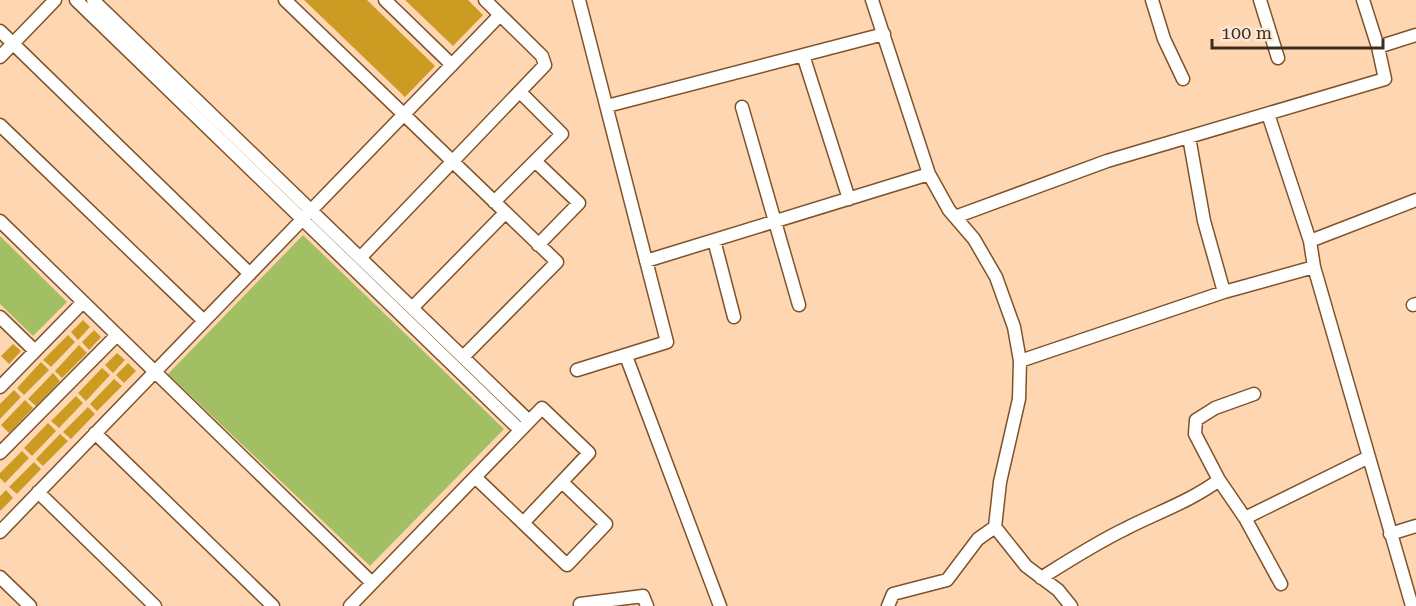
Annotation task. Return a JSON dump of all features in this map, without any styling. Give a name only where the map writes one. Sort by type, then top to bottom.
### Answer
[{"type":"street","points":[[0,57],[56,0]]},
{"type":"street","points":[[76,0],[307,215],[525,425]]},
{"type":"street","points":[[93,0],[307,215],[360,258],[463,357],[525,425]]},
{"type":"street","points":[[285,0],[557,262],[463,357]]},
{"type":"street","points":[[385,0],[452,65]]},
{"type":"street","points":[[360,258],[545,65],[542,56],[485,0]]},
{"type":"street","points":[[577,370],[667,342],[579,0]]},
{"type":"street","points":[[872,0],[929,174],[955,217],[974,239],[996,277],[1014,327],[1020,361],[1019,399],[1000,482],[995,527],[1026,566],[1058,590],[1071,606]]},
{"type":"street","points":[[1152,0],[1164,39],[1183,79]]},
{"type":"street","points":[[1260,0],[1278,58]]},
{"type":"street","points":[[955,217],[1107,161],[1385,80],[1378,47],[1363,0]]},
{"type":"street","points":[[0,532],[500,15]]},
{"type":"street","points":[[0,31],[250,274]]},
{"type":"street","points":[[607,106],[884,34]]},
{"type":"street","points":[[1378,47],[1416,35]]},
{"type":"street","points":[[804,55],[849,199]]},
{"type":"street","points":[[494,202],[562,134],[520,92]]},
{"type":"street","points":[[742,107],[798,305]]},
{"type":"street","points":[[1269,114],[1310,241],[1314,267],[1412,606]]},
{"type":"street","points":[[0,125],[204,321]]},
{"type":"street","points":[[1189,137],[1204,221],[1224,292]]},
{"type":"street","points":[[535,161],[579,203],[538,245]]},
{"type":"street","points":[[646,261],[929,174]]},
{"type":"street","points":[[1310,241],[1416,200]]},
{"type":"street","points":[[412,308],[505,213]]},
{"type":"street","points":[[0,221],[372,583]]},
{"type":"street","points":[[714,240],[734,317]]},
{"type":"street","points":[[1020,361],[1224,292],[1314,267]]},
{"type":"street","points":[[0,387],[83,302]]},
{"type":"street","points":[[0,318],[35,351]]},
{"type":"street","points":[[0,453],[117,335]]},
{"type":"street","points":[[626,356],[720,606]]},
{"type":"street","points":[[1254,394],[1215,408],[1196,420],[1196,434],[1219,480],[1245,518],[1281,584]]},
{"type":"street","points":[[350,606],[542,408],[589,453],[523,523]]},
{"type":"street","points":[[96,433],[273,606]]},
{"type":"street","points":[[1245,518],[1368,457]]},
{"type":"street","points":[[475,477],[567,565],[606,524],[562,482]]},
{"type":"street","points":[[1041,578],[1125,528],[1143,522],[1209,488],[1219,480]]},
{"type":"street","points":[[38,492],[155,606]]},
{"type":"street","points":[[1390,534],[1416,526]]},
{"type":"street","points":[[888,606],[893,594],[947,580],[978,539],[995,527]]},
{"type":"street","points":[[1,580],[30,606]]},
{"type":"street","points":[[581,606],[580,604],[643,596],[647,606]]},
{"type":"green space","points":[[303,235],[504,429],[370,566],[168,374]]},
{"type":"green space","points":[[0,236],[67,302],[33,336],[0,304]]},
{"type":"building","points":[[304,0],[367,0],[435,66],[405,97]]},
{"type":"building","points":[[405,0],[468,0],[483,15],[453,46]]},
{"type":"building","points":[[83,320],[90,327],[78,340],[71,332]]},
{"type":"building","points":[[94,330],[101,337],[89,350],[82,342]]},
{"type":"building","points":[[68,335],[75,342],[51,367],[43,360]]},
{"type":"building","points":[[13,344],[21,351],[9,364],[1,356]]},
{"type":"building","points":[[79,345],[87,353],[62,378],[55,371]]},
{"type":"building","points":[[117,353],[125,360],[113,373],[105,365]]},
{"type":"building","points":[[41,362],[49,370],[24,395],[17,388]]},
{"type":"building","points":[[128,363],[136,371],[124,383],[116,375]]},
{"type":"building","points":[[102,368],[110,375],[86,401],[78,393]]},
{"type":"building","points":[[53,373],[60,381],[36,406],[28,399]]},
{"type":"building","points":[[114,379],[122,386],[97,411],[90,404]]},
{"type":"building","points":[[14,390],[21,397],[0,419],[0,404]]},
{"type":"building","points":[[76,396],[83,403],[59,428],[51,421]]},
{"type":"building","points":[[25,400],[33,408],[9,433],[1,425]]},
{"type":"building","points":[[88,407],[95,414],[71,439],[63,432]]},
{"type":"building","points":[[48,423],[56,431],[32,456],[24,448]]},
{"type":"building","points":[[60,434],[68,441],[43,466],[36,459]]},
{"type":"building","points":[[22,451],[29,458],[5,483],[0,478],[0,473]]},
{"type":"building","points":[[34,462],[41,469],[17,494],[9,487]]},
{"type":"building","points":[[6,490],[13,498],[0,511],[0,496]]}]
